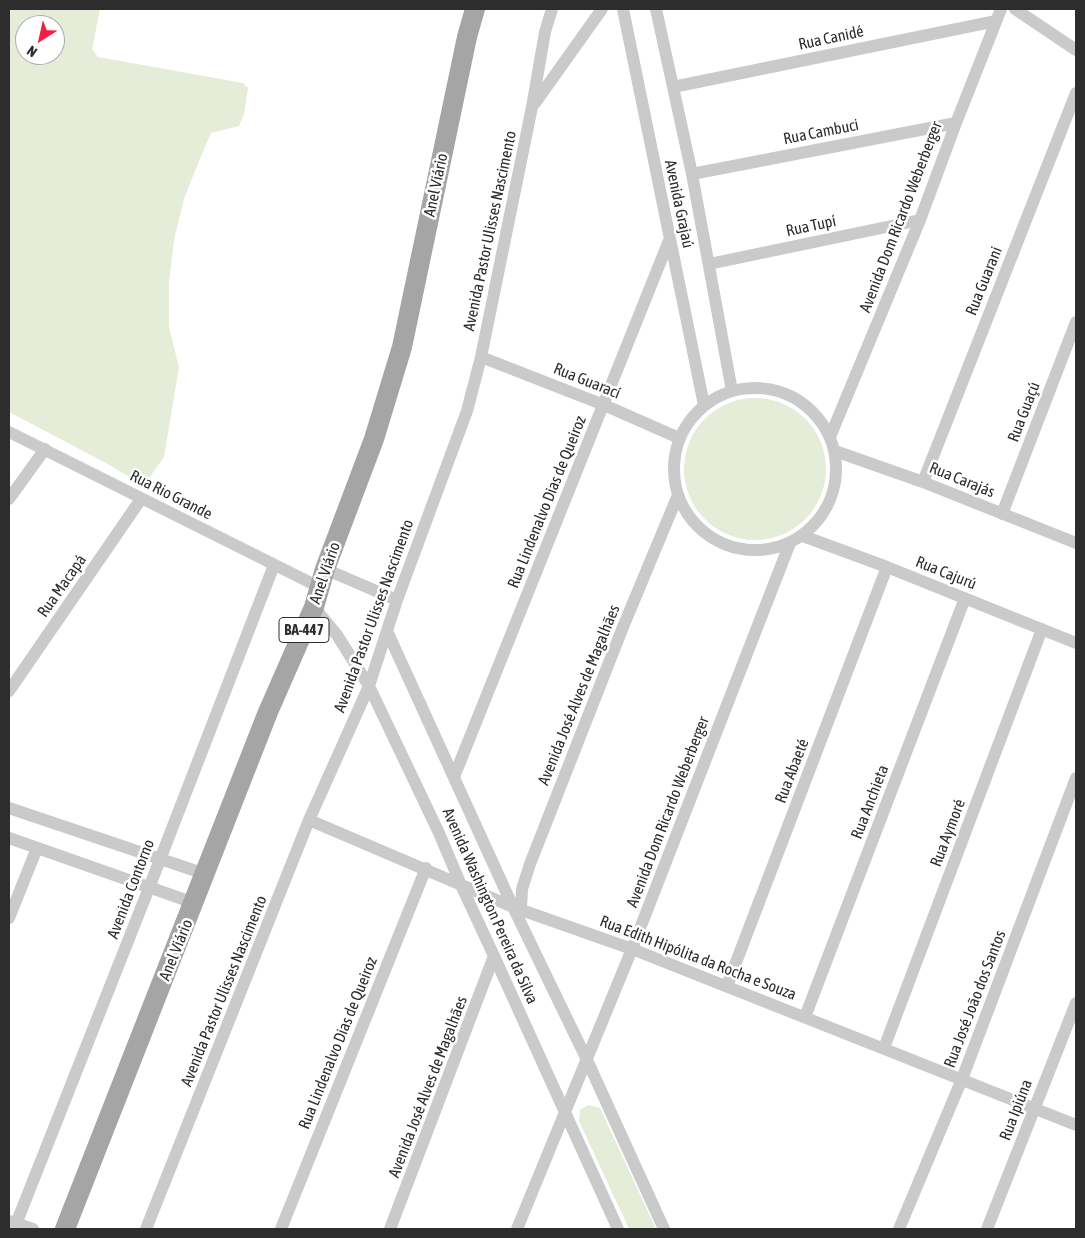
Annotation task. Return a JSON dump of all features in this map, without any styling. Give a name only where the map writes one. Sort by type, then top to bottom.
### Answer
[{"type":"main road","name":"Anel Viário","points":[[65,1229],[268,712],[314,607],[322,578],[374,439],[402,347],[467,37],[475,9]]},
{"type":"street","name":"Avenida Pastor Ulisses Nascimento","points":[[146,1229],[309,820],[369,686],[397,600],[467,411],[481,357],[532,107],[545,32],[552,9]]},
{"type":"street","points":[[532,107],[602,9]]},
{"type":"street","name":"Avenida Grajaú","points":[[623,9],[704,405]]},
{"type":"street","name":"Avenida Grajaú","points":[[656,9],[692,174],[732,391]]},
{"type":"street","name":"Avenida Dom Ricardo Weberberger","points":[[830,437],[920,220],[956,123],[1002,9]]},
{"type":"street","points":[[1015,9],[1076,50]]},
{"type":"street","name":"Rua Canidé","points":[[674,86],[996,21]]},
{"type":"street","name":"Rua Guarani","points":[[923,482],[1076,93]]},
{"type":"street","name":"Rua Cambuci","points":[[692,174],[956,123]]},
{"type":"street","name":"Rua Tupí","points":[[709,264],[920,220]]},
{"type":"street","name":"Rua Lindenalvo Dias de Queiroz","points":[[454,777],[670,238]]},
{"type":"street","name":"Rua Guaçú","points":[[1002,514],[1076,322]]},
{"type":"street","name":"Rua Guarací","points":[[481,357],[604,405],[679,438]]},
{"type":"street","points":[[761,388],[790,396],[814,412],[830,437],[835,451],[837,466],[837,479],[831,501],[819,520],[803,536],[790,543],[768,550],[745,550],[723,544],[704,532],[688,516],[678,495],[674,476],[674,457],[679,438],[690,420],[704,405],[732,391],[761,388]]},
{"type":"street","name":"Rua Rio Grande","points":[[9,432],[274,565],[397,600]]},
{"type":"street","points":[[9,499],[45,449]]},
{"type":"street","name":"Rua Carajás","points":[[835,451],[923,482],[1076,543]]},
{"type":"street","name":"Avenida José Alves de Magalhães","points":[[517,908],[530,864],[623,627],[678,495]]},
{"type":"street","name":"Rua Macapá","points":[[9,691],[141,499]]},
{"type":"street","name":"Rua Cajurú","points":[[803,536],[887,567],[1076,643]]},
{"type":"street","name":"Avenida Dom Ricardo Weberberger","points":[[517,1229],[632,950],[790,543]]},
{"type":"street","name":"Avenida Contorno","points":[[12,1222],[149,888],[274,565]]},
{"type":"street","name":"Rua Abaeté","points":[[727,986],[887,567]]},
{"type":"street","name":"Rua Anchieta","points":[[805,1017],[965,598]]},
{"type":"street","name":"Avenida Washington Pereira da Silva","points":[[314,607],[337,635],[369,686],[439,833],[618,1229]]},
{"type":"street","name":"Rua Aymoré","points":[[884,1048],[1042,629]]},
{"type":"street","name":"Avenida Washington Pereira da Silva","points":[[387,631],[517,908],[664,1229]]},
{"type":"street","name":"Rua José João dos Santos","points":[[899,1229],[962,1079],[1076,778]]},
{"type":"street","points":[[9,808],[205,874]]},
{"type":"street","name":"Rua Edith Hipólita da Rocha e Souza","points":[[309,820],[517,908],[727,986],[1076,1125]]},
{"type":"street","points":[[9,838],[194,903]]},
{"type":"street","points":[[9,918],[37,848]]},
{"type":"street","name":"Rua Lindenalvo Dias de Queiroz","points":[[281,1229],[426,868]]},
{"type":"street","name":"Avenida José Alves de Magalhães","points":[[390,1229],[494,956]]},
{"type":"street","name":"Rua Ipiúna","points":[[987,1229],[1076,1003]]},
{"type":"street","points":[[12,1222],[33,1229]]},
{"type":"green space","points":[[9,9],[100,9],[92,49],[98,57],[243,83],[248,88],[244,114],[239,126],[211,133],[184,199],[174,240],[169,282],[169,327],[179,367],[164,457],[149,478],[140,483],[9,412]]},
{"type":"green space","points":[[755,398],[769,399],[782,403],[806,418],[821,442],[825,455],[825,483],[821,496],[806,520],[782,535],[769,539],[755,540],[741,539],[728,535],[704,520],[689,496],[685,483],[684,469],[685,455],[689,442],[704,418],[728,403],[741,399]]},
{"type":"green space","points":[[588,1105],[600,1108],[656,1229],[629,1229],[579,1121],[580,1110]]}]
